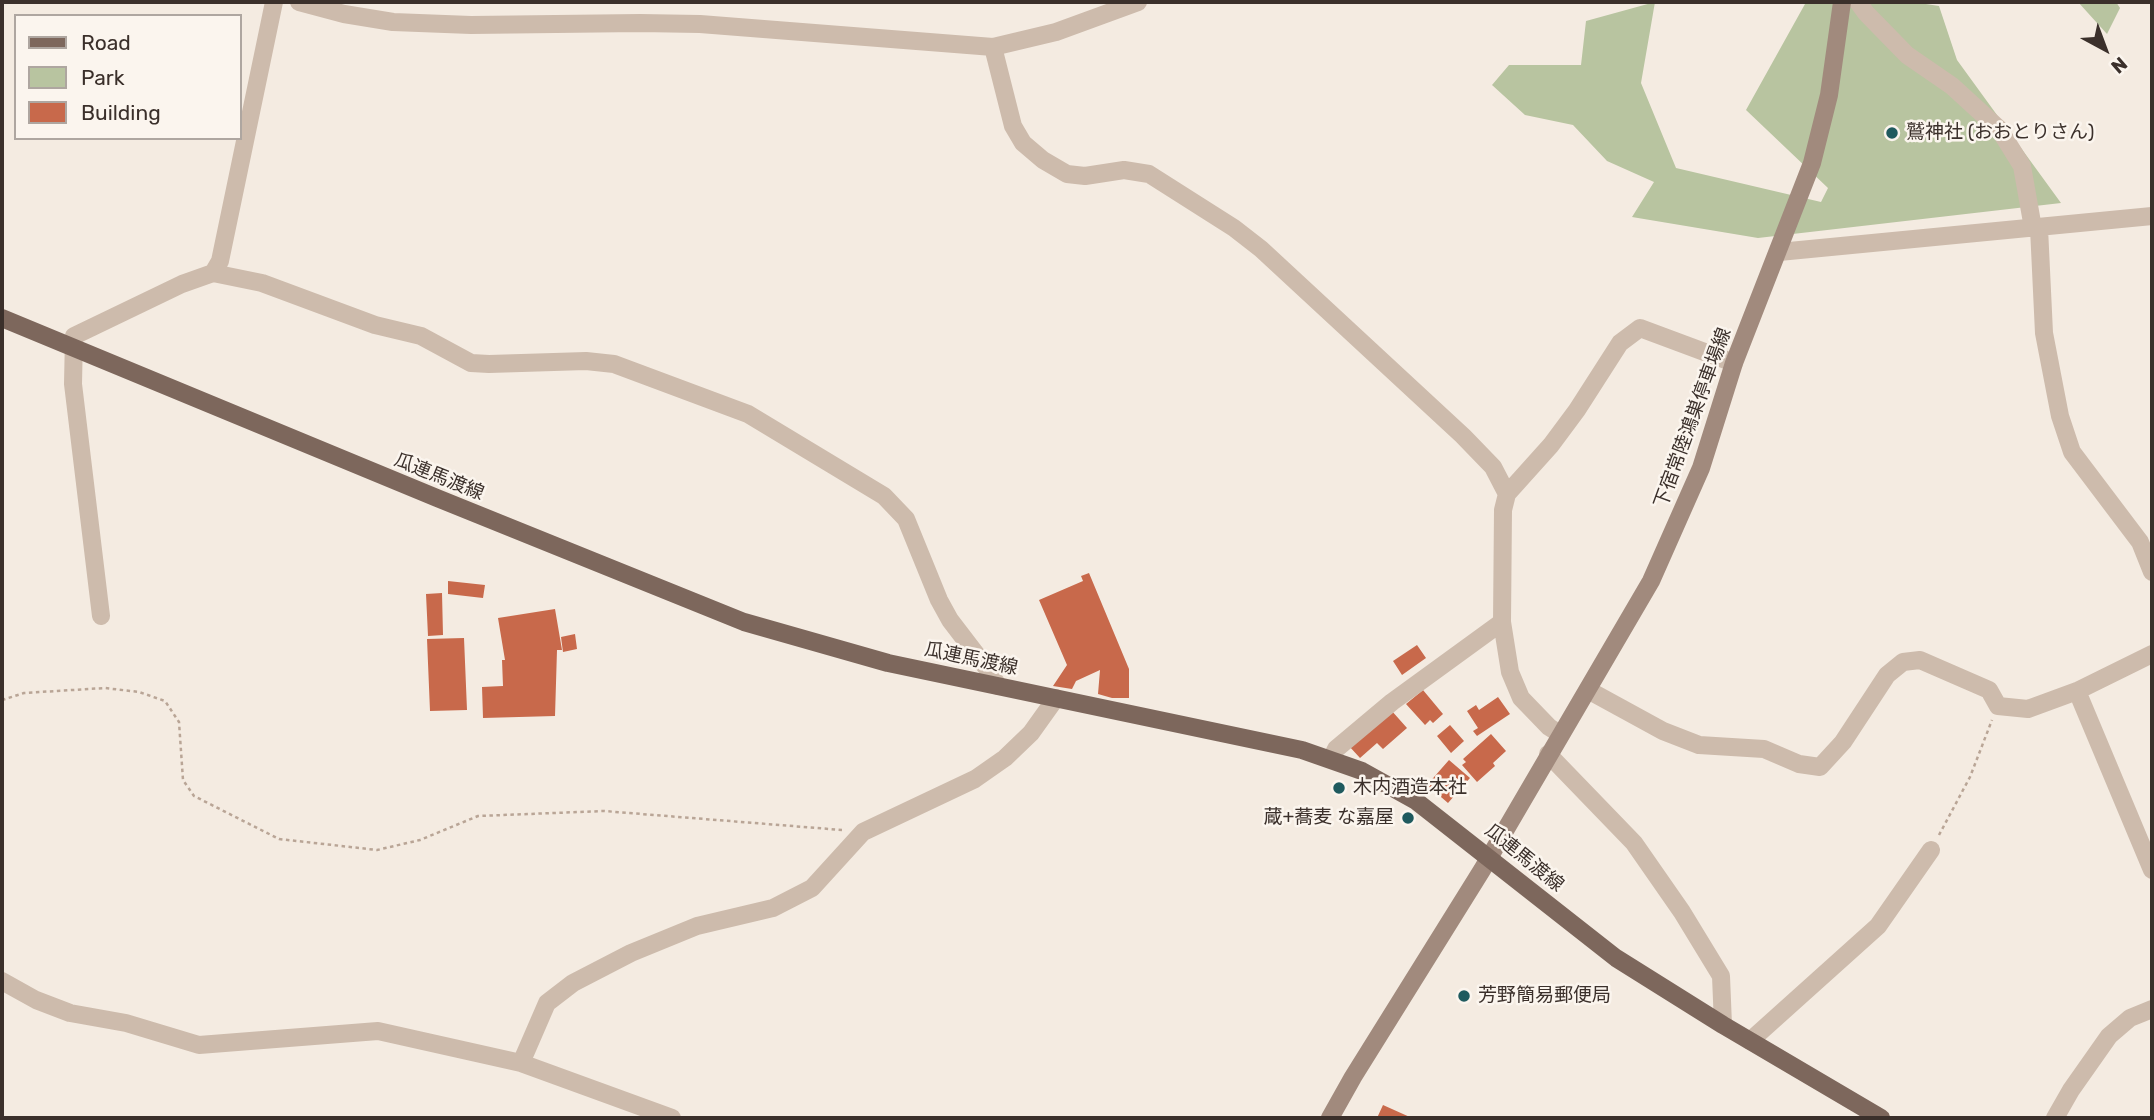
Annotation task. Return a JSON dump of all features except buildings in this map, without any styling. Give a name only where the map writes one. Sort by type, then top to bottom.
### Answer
[{"type":"main road","name":"下宿常陸鴻巣停車場線","points":[[1330,1118],[1490,857],[1657,569],[1701,468],[1734,363],[1812,163],[1829,95],[1842,2]]},
{"type":"main road","name":"瓜連馬渡線","points":[[2,318],[720,613],[888,663],[1271,743],[1331,759],[1388,784],[1416,801],[1616,958],[1881,1118]]},
{"type":"street","points":[[213,273],[220,261],[274,2]]},
{"type":"street","points":[[299,2],[344,14],[393,22],[471,25],[700,24],[993,47],[1056,32],[1138,2]]},
{"type":"street","points":[[1858,2],[1907,55],[1952,86],[1999,129],[2022,166],[2036,228],[2044,333],[2060,416],[2068,440],[2082,467],[2140,542],[2152,572]]},
{"type":"street","points":[[993,47],[1013,126],[1023,143],[1067,174],[1085,176],[1124,170],[1149,174],[1234,228],[1261,249],[1463,436],[1493,467],[1507,494]]},
{"type":"street","points":[[1779,252],[2152,216]]},
{"type":"street","points":[[101,616],[73,384],[74,336],[182,284],[213,273],[262,283],[375,325],[421,336],[471,362],[489,364],[586,361],[614,364],[748,414],[884,496],[906,520],[950,620],[998,686]]},
{"type":"street","points":[[1560,734],[1549,727],[1521,698],[1510,672],[1502,622],[1503,510],[1507,494],[1551,445],[1620,344],[1640,328],[1734,363]]},
{"type":"street","points":[[1331,759],[1336,749],[1392,702],[1502,622]]},
{"type":"street","points":[[1588,690],[1663,731],[1699,745],[1764,749],[1799,764],[1820,766],[1843,742],[1887,675],[1903,662],[1920,660],[1989,690],[1998,706],[2028,709],[2077,691],[2152,654]]},
{"type":"street","points":[[2077,691],[2152,870]]},
{"type":"street","points":[[522,1063],[547,1003],[573,983],[631,953],[697,926],[773,908],[812,888],[863,832],[985,772],[1005,758],[1031,733],[1056,698]]},
{"type":"street","points":[[1548,754],[1634,843],[1682,912],[1721,976],[1724,1025]]},
{"type":"street","points":[[1750,1041],[1878,926],[1931,850]]},
{"type":"street","points":[[2,981],[36,1000],[71,1013],[126,1023],[199,1045],[378,1031],[522,1063],[672,1118]]},
{"type":"street","points":[[2055,1118],[2109,1036],[2130,1018],[2152,1009]]},
{"type":"path","points":[[2,700],[24,693],[105,688],[139,692],[165,701],[179,722],[183,780],[194,796],[279,839],[377,849],[421,840],[478,816],[604,811],[863,832]]},
{"type":"path","points":[[1931,850],[1970,777],[1998,706]]},
{"type":"green space","points":[[1655,2],[1641,83],[1676,168],[1821,202],[1828,188],[1746,110],[1805,4],[1913,2],[1939,6],[1957,60],[2061,203],[1758,238],[1632,217],[1654,182],[1607,161],[1573,125],[1525,115],[1492,85],[1509,65],[1581,65],[1586,21]]},
{"type":"green space","points":[[2078,2],[2116,2],[2120,8],[2107,34]]},
{"type":"place","name":"鷲神社 (おおとりさん)","points":[[1892,133]]},
{"type":"place","name":"木内酒造本社","points":[[1339,788]]},
{"type":"place","name":"蔵+蕎麦 な嘉屋","points":[[1408,818]]},
{"type":"place","name":"芳野簡易郵便局","points":[[1464,996]]}]
